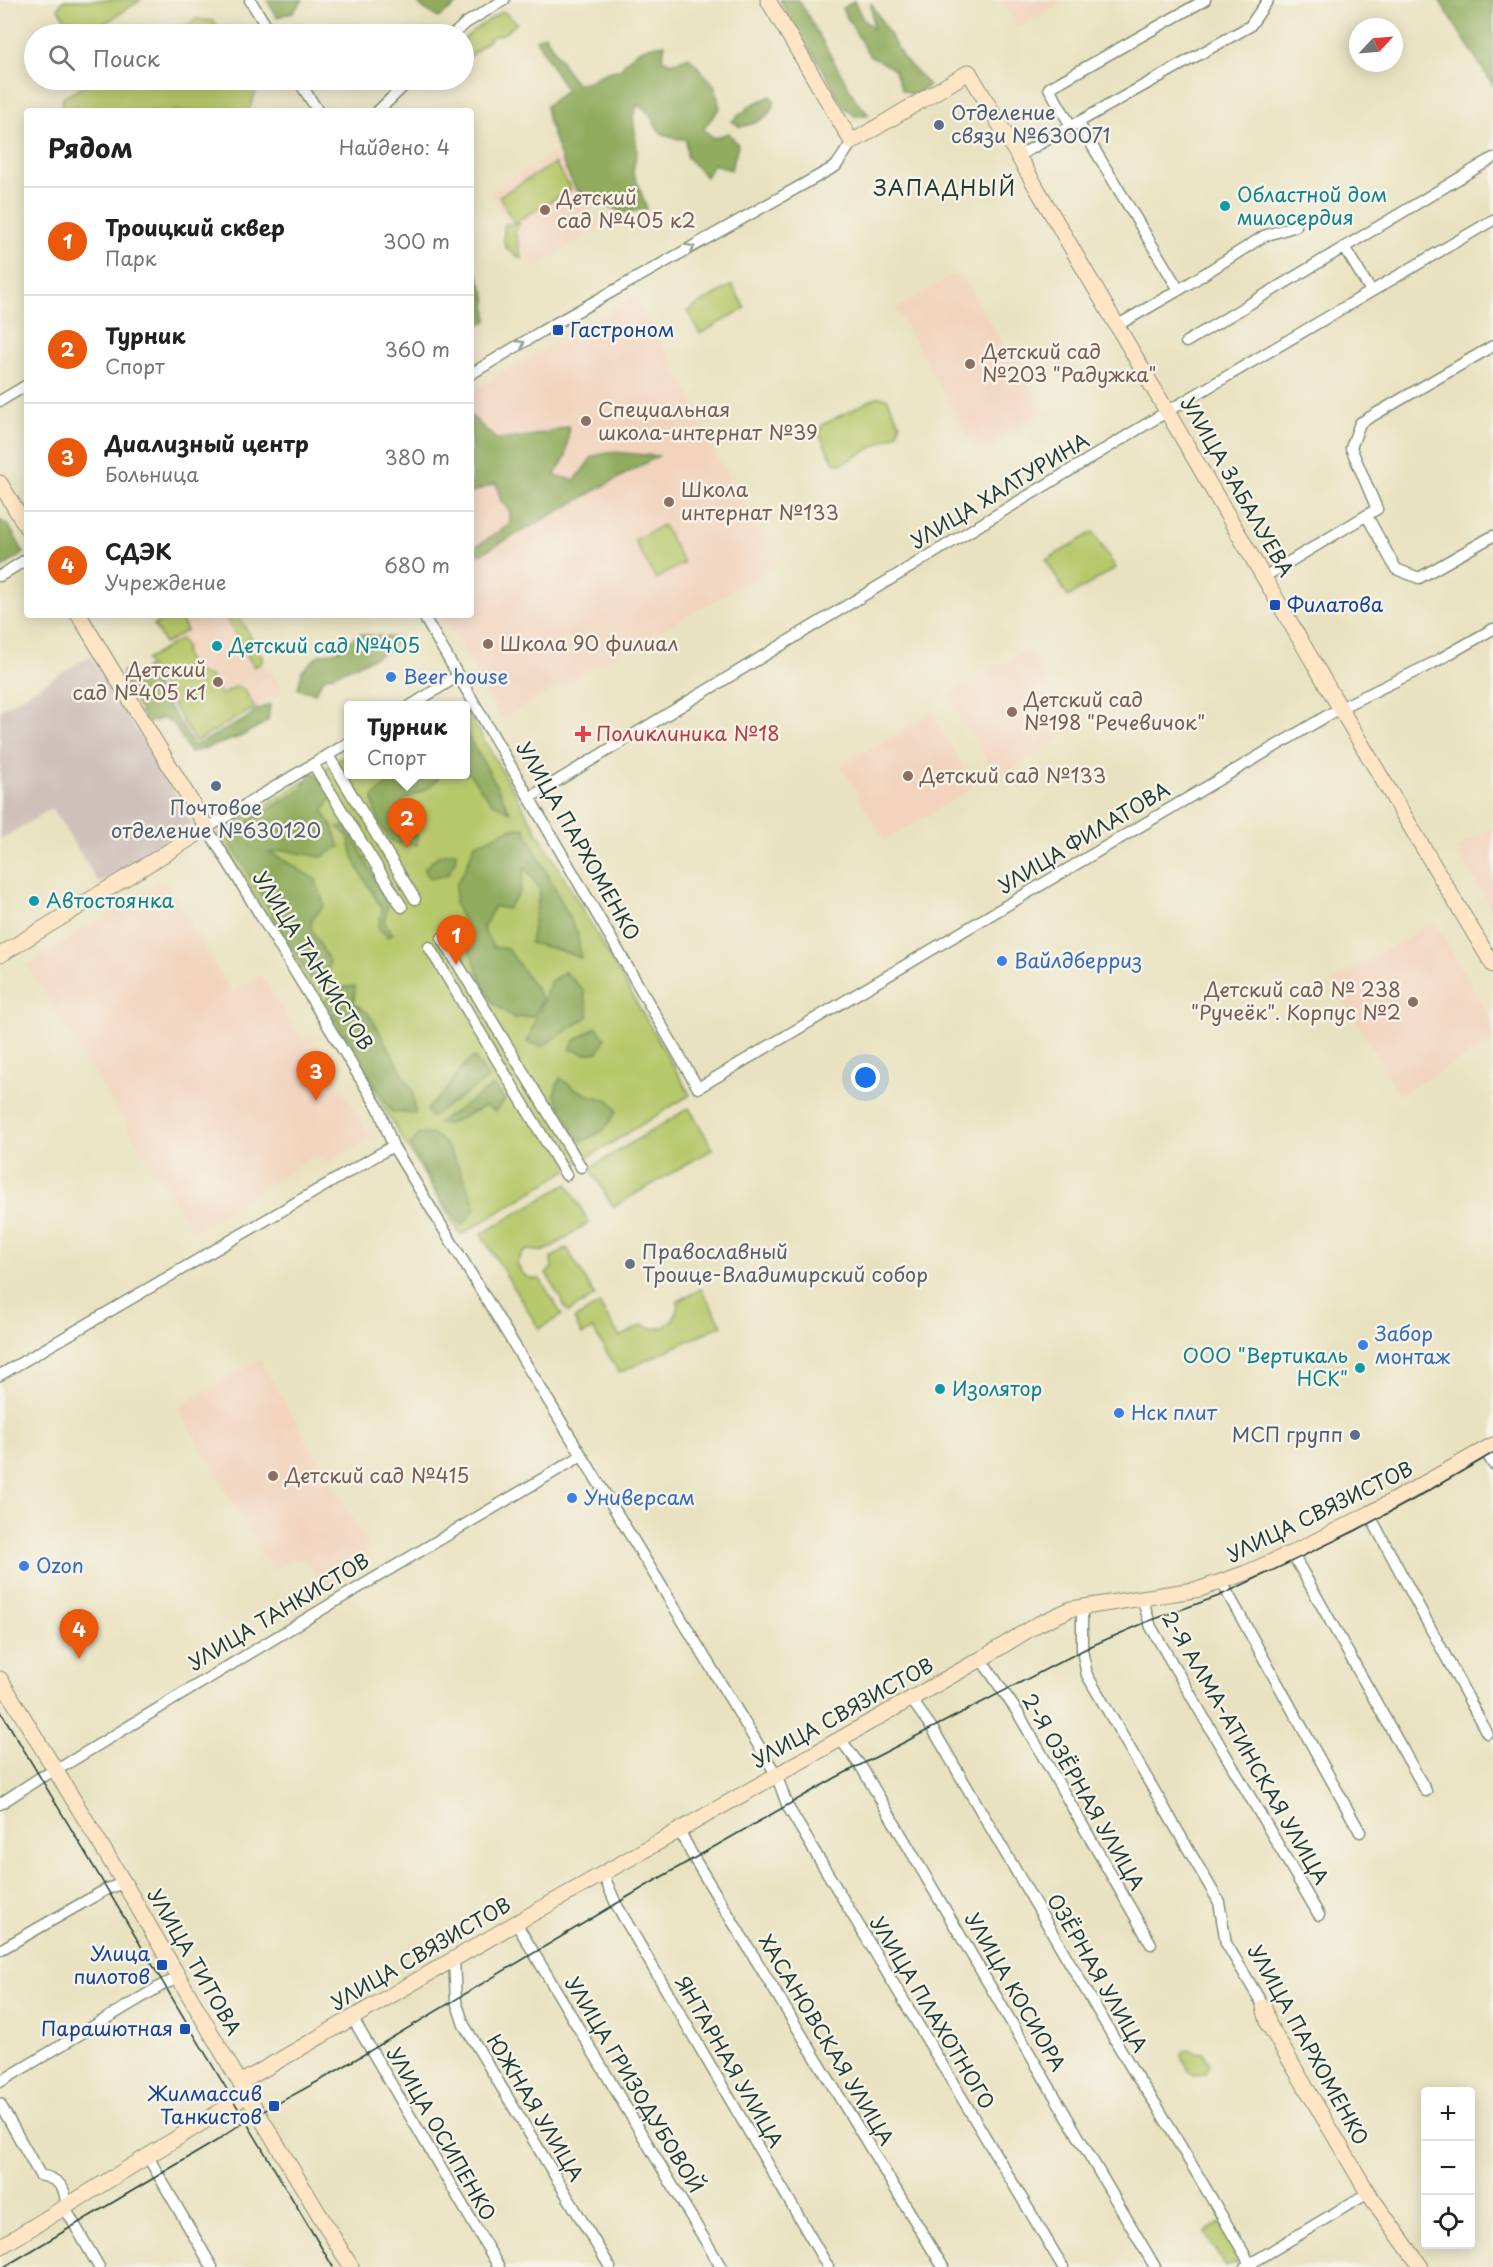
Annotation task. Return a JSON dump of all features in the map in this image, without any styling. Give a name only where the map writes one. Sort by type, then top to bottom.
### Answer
[{"type":"street","points":[[250,0],[265,24]]},
{"type":"street","points":[[465,24],[504,0]]},
{"type":"street","points":[[474,372],[542,331],[836,166],[852,142],[768,0]]},
{"type":"street","points":[[1179,290],[1075,124],[1049,88],[1205,0]]},
{"type":"street","points":[[1018,156],[1250,26],[1268,0]]},
{"type":"street","name":"УЛИЦА ЗАБАЛУЕВА","points":[[852,142],[969,72],[1340,708],[1493,965]]},
{"type":"street","points":[[304,90],[316,108]]},
{"type":"street","points":[[381,108],[400,90]]},
{"type":"street","points":[[1186,342],[1493,158]]},
{"type":"street","name":"УЛИЦА ХАЛТУРИНА","points":[[529,798],[1168,411],[1493,220]]},
{"type":"street","points":[[1118,325],[1179,290],[1264,236],[1296,226]]},
{"type":"street","points":[[1344,247],[1371,291]]},
{"type":"street","points":[[1264,577],[1377,509],[1351,448],[1360,423],[1493,346]]},
{"type":"street","points":[[0,402],[24,387]]},
{"type":"street","points":[[0,483],[24,523]]},
{"type":"street","points":[[1367,516],[1396,569],[1419,578],[1493,536]]},
{"type":"street","points":[[0,576],[24,561]]},
{"type":"street","name":"УЛИЦА ТАНКИСТОВ","points":[[81,618],[379,1109],[393,1146],[776,1774]]},
{"type":"street","name":"УЛИЦА ПАРХОМЕНКО","points":[[425,618],[698,1088]]},
{"type":"street","name":"УЛИЦА ФИЛАТОВА","points":[[698,1088],[1340,708],[1433,663],[1493,628]]},
{"type":"street","points":[[417,701],[458,676]]},
{"type":"street","points":[[2,949],[344,745]]},
{"type":"street","points":[[328,755],[415,899]]},
{"type":"street","points":[[313,764],[402,907]]},
{"type":"street","points":[[442,938],[581,1167]]},
{"type":"street","points":[[429,947],[566,1176]]},
{"type":"street","points":[[0,1375],[393,1146]]},
{"type":"street","points":[[1489,1447],[1493,1464]]},
{"type":"street","name":"УЛИЦА СВЯЗИСТОВ","points":[[0,2247],[148,2157],[243,2089],[353,2019],[516,1923],[981,1659],[1038,1624],[1062,1612],[1082,1606],[1200,1589],[1223,1582],[1292,1553],[1369,1515],[1489,1447]]},
{"type":"street","name":"УЛИЦА ТАНКИСТОВ","points":[[0,1804],[40,1777],[56,1771],[581,1456]]},
{"type":"street","points":[[1369,1515],[1488,1733]]},
{"type":"street","points":[[1292,1553],[1426,1791]]},
{"type":"street","points":[[1223,1582],[1360,1832]]},
{"type":"street","name":"2-Я АЛМА-АТИНСКАЯ УЛИЦА","points":[[1142,1598],[1151,1627],[1319,1915]]},
{"type":"street","name":"УЛИЦА ПАРХОМЕНКО","points":[[1082,1606],[1082,1650],[1087,1675],[1219,1902],[1226,1943],[1264,2007],[1269,2025],[1368,2193],[1421,2267]]},
{"type":"street","name":"2-Я ОЗЁРНАЯ УЛИЦА","points":[[981,1659],[1018,1713],[1151,1944]]},
{"type":"street","name":"УЛИЦА ТИТОВА","points":[[0,1679],[124,1883],[243,2089],[351,2267]]},
{"type":"street","name":"ОЗЁРНАЯ УЛИЦА","points":[[911,1699],[934,1731],[1249,2266]]},
{"type":"street","name":"УЛИЦА КОСИОРА","points":[[840,1739],[862,1768],[1155,2267]]},
{"type":"street","name":"УЛИЦА ПЛАХОТНОГО","points":[[776,1774],[788,1807],[1063,2267]]},
{"type":"street","name":"ХАСАНОВСКАЯ УЛИЦА","points":[[679,1830],[695,1860],[943,2267]]},
{"type":"street","name":"ЯНТАРНАЯ УЛИЦА","points":[[603,1874],[620,1910],[828,2267]]},
{"type":"street","points":[[0,1950],[107,1889],[124,1883]]},
{"type":"street","name":"УЛИЦА ГРИЗОДУБОВОЙ","points":[[516,1923],[721,2267]]},
{"type":"street","name":"ЮЖНАЯ УЛИЦА","points":[[454,1959],[456,2001],[464,2025],[610,2267]]},
{"type":"street","points":[[0,2082],[164,1984],[178,1978]]},
{"type":"street","name":"УЛИЦА ОСИПЕНКО","points":[[353,2019],[499,2267]]},
{"type":"street","points":[[0,2104],[40,2175],[50,2177],[63,2188],[67,2197],[65,2208],[99,2267]]},
{"type":"street","points":[[148,2157],[212,2267]]},
{"type":"street","points":[[1249,2266],[1368,2193]]},
{"type":"shaded area","points":[[1002,0],[1066,0],[1018,28]]},
{"type":"shaded area","name":"Детский сад №405 к2","points":[[555,152],[600,227],[534,268],[490,192]]},
{"type":"shaded area","name":"Детский сад №203 \"Радужка\"","points":[[951,276],[961,276],[966,281],[1043,412],[977,452],[896,309]]},
{"type":"shaded area","points":[[635,296],[697,408],[704,434],[777,566],[501,719],[446,618],[474,618],[474,390]]},
{"type":"shaded area","name":"Детский сад №405 к1","points":[[164,618],[242,618],[265,660],[263,663],[268,672],[272,672],[283,692],[195,743],[145,660],[165,648],[153,625]]},
{"type":"shaded area","name":"Детский сад №198 \"Речевичок\"","points":[[1028,649],[1077,729],[997,777],[948,695]]},
{"type":"shaded area","points":[[90,656],[193,823],[99,883],[52,808],[0,840],[0,710]]},
{"type":"shaded area","name":"Детский сад №133","points":[[932,713],[975,787],[884,841],[841,766]]},
{"type":"shaded area","points":[[1493,826],[1493,911],[1456,849]]},
{"type":"shaded area","points":[[164,880],[231,992],[261,975],[302,1041],[312,1036],[371,1138],[330,1162],[314,1156],[193,1232],[27,965]]},
{"type":"shaded area","name":"Детский сад № 238 \"Ручеёк\". Корпус №2","points":[[1435,922],[1493,1022],[1493,1041],[1399,1095],[1333,981]]},
{"type":"shaded area","name":"Детский сад №415","points":[[260,1360],[368,1545],[363,1563],[325,1588],[306,1560],[297,1559],[272,1571],[178,1407]]},
{"type":"green space","points":[[64,0],[141,0],[104,24],[68,24],[58,8]]},
{"type":"green space","points":[[267,0],[303,0],[293,12],[277,17]]},
{"type":"green space","points":[[420,0],[463,0],[438,18],[419,5]]},
{"type":"green space","points":[[780,0],[799,0],[856,100],[869,115],[855,116],[842,106],[819,62],[796,31]]},
{"type":"green space","points":[[1439,0],[1493,0],[1493,85]]},
{"type":"green space","points":[[854,1],[863,19],[873,29],[871,3],[903,58],[929,85],[914,95],[902,90],[894,69],[869,55],[842,9]]},
{"type":"green space","points":[[503,11],[517,23],[505,33],[492,37],[474,53],[474,30]]},
{"type":"green space","points":[[197,19],[214,21],[216,24],[188,24]]},
{"type":"green space","points":[[545,35],[574,82],[580,83],[606,72],[620,70],[634,54],[651,46],[665,44],[662,59],[671,63],[689,57],[715,86],[720,108],[703,129],[714,138],[729,133],[738,145],[731,170],[713,164],[706,177],[687,157],[686,139],[666,136],[660,132],[650,115],[638,104],[633,116],[637,150],[633,171],[647,209],[623,213],[576,190],[562,161],[548,120],[546,106],[566,90],[536,39]]},
{"type":"green space","points":[[77,90],[256,91],[250,108],[61,108],[63,98]]},
{"type":"green space","points":[[771,96],[775,102],[769,113],[761,120],[740,127],[732,121],[753,104]]},
{"type":"green space","points":[[555,163],[571,189],[514,223],[499,196]]},
{"type":"green space","points":[[505,224],[520,224],[515,231],[522,259],[505,246],[503,237]]},
{"type":"green space","points":[[474,268],[486,296],[487,321],[474,327]]},
{"type":"green space","points":[[732,285],[745,308],[700,334],[687,311]]},
{"type":"green space","points":[[877,397],[887,398],[900,424],[897,434],[842,464],[834,462],[819,434],[822,425]]},
{"type":"green space","points":[[474,419],[496,439],[533,436],[569,426],[566,456],[554,476],[575,480],[593,456],[613,452],[658,456],[479,555],[474,548],[510,524],[510,512],[501,501],[496,483],[474,492]]},
{"type":"green space","points":[[0,520],[9,526],[24,553],[0,569]]},
{"type":"green space","points":[[663,525],[684,563],[656,579],[634,540]]},
{"type":"green space","points":[[1093,532],[1116,568],[1068,597],[1046,560]]},
{"type":"green space","points":[[165,618],[180,618],[187,630],[165,644],[154,625]]},
{"type":"green space","points":[[226,618],[240,618],[263,659],[254,667]]},
{"type":"green space","points":[[359,634],[398,638],[393,646],[381,654],[324,678],[315,693],[298,689],[302,671],[319,655],[337,651]]},
{"type":"green space","points":[[181,639],[186,647],[188,662],[195,670],[210,676],[221,695],[237,686],[244,689],[255,708],[195,742],[146,660]]},
{"type":"green space","points":[[147,667],[154,683],[194,746],[270,704],[268,721],[240,737],[190,753],[174,724],[164,718],[147,723],[121,678],[123,670],[139,683],[141,674]]},
{"type":"green space","points":[[470,716],[690,1095],[461,1235],[218,835],[344,756],[344,779],[470,779]]},
{"type":"green space","points":[[470,740],[510,812],[490,801],[470,774]]},
{"type":"green space","points":[[312,771],[333,796],[323,811],[340,847],[321,857],[284,850],[270,853],[316,880],[324,905],[312,919],[311,928],[329,961],[329,972],[311,980],[229,841],[243,825],[301,790]]},
{"type":"green space","points":[[396,779],[438,779],[430,787],[404,800],[400,811],[415,825],[417,845],[393,843],[379,822],[373,797]]},
{"type":"green space","points":[[345,826],[355,840],[388,905],[384,922],[393,934],[388,937],[378,928],[382,909],[360,872],[348,836],[337,827]]},
{"type":"green space","points":[[524,828],[577,932],[581,958],[530,943],[540,890],[525,867],[520,892],[507,909],[494,906],[483,929],[493,947],[508,949],[542,999],[534,1016],[514,1018],[493,1003],[485,988],[468,947],[464,923],[455,904],[456,884],[465,870],[474,845],[510,829]]},
{"type":"green space","points":[[456,852],[455,861],[448,874],[430,879],[424,869],[439,855]]},
{"type":"green space","points":[[565,972],[583,990],[589,1016],[543,1046],[527,1042],[551,981]]},
{"type":"green space","points":[[355,986],[354,1003],[368,1013],[413,1092],[415,1114],[392,1112],[325,1001],[340,988]]},
{"type":"green space","points":[[597,1027],[605,1039],[598,1052],[585,1054],[570,1049],[574,1041]]},
{"type":"green space","points":[[474,1057],[489,1078],[431,1117],[427,1111],[431,1105]]},
{"type":"green space","points":[[560,1078],[588,1095],[609,1100],[617,1111],[603,1131],[583,1141],[576,1138],[554,1094]]},
{"type":"green space","points":[[493,1086],[505,1100],[495,1111],[486,1106],[448,1124],[438,1123]]},
{"type":"green space","points":[[689,1108],[713,1149],[613,1207],[590,1168]]},
{"type":"green space","points":[[419,1134],[433,1135],[440,1139],[459,1167],[476,1207],[463,1225],[441,1199],[410,1145]]},
{"type":"green space","points":[[567,1184],[589,1222],[544,1251],[526,1251],[517,1262],[525,1275],[540,1279],[562,1315],[539,1329],[481,1234]]},
{"type":"green space","points":[[567,1248],[595,1296],[568,1312],[546,1273],[552,1268],[551,1258]]},
{"type":"green space","points":[[701,1289],[722,1325],[619,1373],[593,1329],[582,1335],[574,1319],[599,1304],[620,1337],[642,1325],[656,1328],[668,1325],[675,1315],[678,1301]]},
{"type":"green space","points":[[1188,2050],[1197,2053],[1204,2052],[1210,2065],[1205,2074],[1194,2075],[1189,2071],[1182,2056]]},
{"type":"green space","points":[[1220,2223],[1240,2256],[1239,2262],[1226,2267],[1205,2232]]},
{"type":"tram line","points":[[4,2267],[218,2140],[242,2123],[326,2077],[656,1880],[835,1778],[1091,1646],[1149,1621],[1219,1596],[1355,1531],[1493,1453]]},
{"type":"tram line","points":[[0,1710],[333,2267]]},
{"type":"place","name":"Отделение связи №630071","points":[[939,125]]},
{"type":"place","name":"Областной дом милосердия","points":[[1225,206]]},
{"type":"place","name":"Детский сад №405 к2","points":[[545,210]]},
{"type":"place","name":"Гастроном","points":[[558,330]]},
{"type":"place","name":"Детский сад №203 \"Радужка\"","points":[[970,364]]},
{"type":"place","name":"Специальная школа-интернат №39","points":[[586,421]]},
{"type":"place","name":"Школа интернат №133","points":[[669,502]]},
{"type":"place","name":"Филатова","points":[[1275,605]]},
{"type":"place","name":"Школа 90 филиал","points":[[488,644]]},
{"type":"place","name":"Детский сад №405","points":[[217,646]]},
{"type":"place","name":"Beer house","points":[[391,677]]},
{"type":"place","name":"Детский сад №405 к1","points":[[218,682]]},
{"type":"place","name":"Детский сад №198 \"Речевичок\"","points":[[1012,712]]},
{"type":"place","name":"Поликлиника №18","points":[[583,734]]},
{"type":"place","name":"Детский сад №133","points":[[908,776]]},
{"type":"place","name":"Почтовое отделение №630120","points":[[216,786]]},
{"type":"place","name":"Турник","points":[[407,848]]},
{"type":"place","name":"Автостоянка","points":[[34,901]]},
{"type":"place","name":"Вайлдберриз","points":[[1002,961]]},
{"type":"place","name":"Троицкий сквер","points":[[456,965]]},
{"type":"place","name":"Детский сад № 238 \"Ручеёк\". Корпус №2","points":[[1413,1002]]},
{"type":"place","name":"Диализный центр","points":[[316,1101]]},
{"type":"place","name":"Православный Троице-Владимирский собор","points":[[630,1264]]},
{"type":"place","name":"Забор монтаж","points":[[1363,1345]]},
{"type":"place","name":"ООО \"Вертикаль НСК\"","points":[[1360,1368]]},
{"type":"place","name":"Изолятор","points":[[940,1389]]},
{"type":"place","name":"Нск плит","points":[[1119,1413]]},
{"type":"place","name":"МСП групп","points":[[1355,1435]]},
{"type":"place","name":"Детский сад №415","points":[[273,1476]]},
{"type":"place","name":"Универсам","points":[[572,1498]]},
{"type":"place","name":"Ozon","points":[[24,1566]]},
{"type":"place","name":"СДЭК","points":[[79,1659]]},
{"type":"place","name":"Улица пилотов","points":[[162,1965]]},
{"type":"place","name":"Парашютная","points":[[185,2029]]},
{"type":"place","name":"Жилмассив Танкистов","points":[[274,2106]]},
{"type":"district","name":"ЗАПАДНЫЙ","points":[[945,189]]}]
